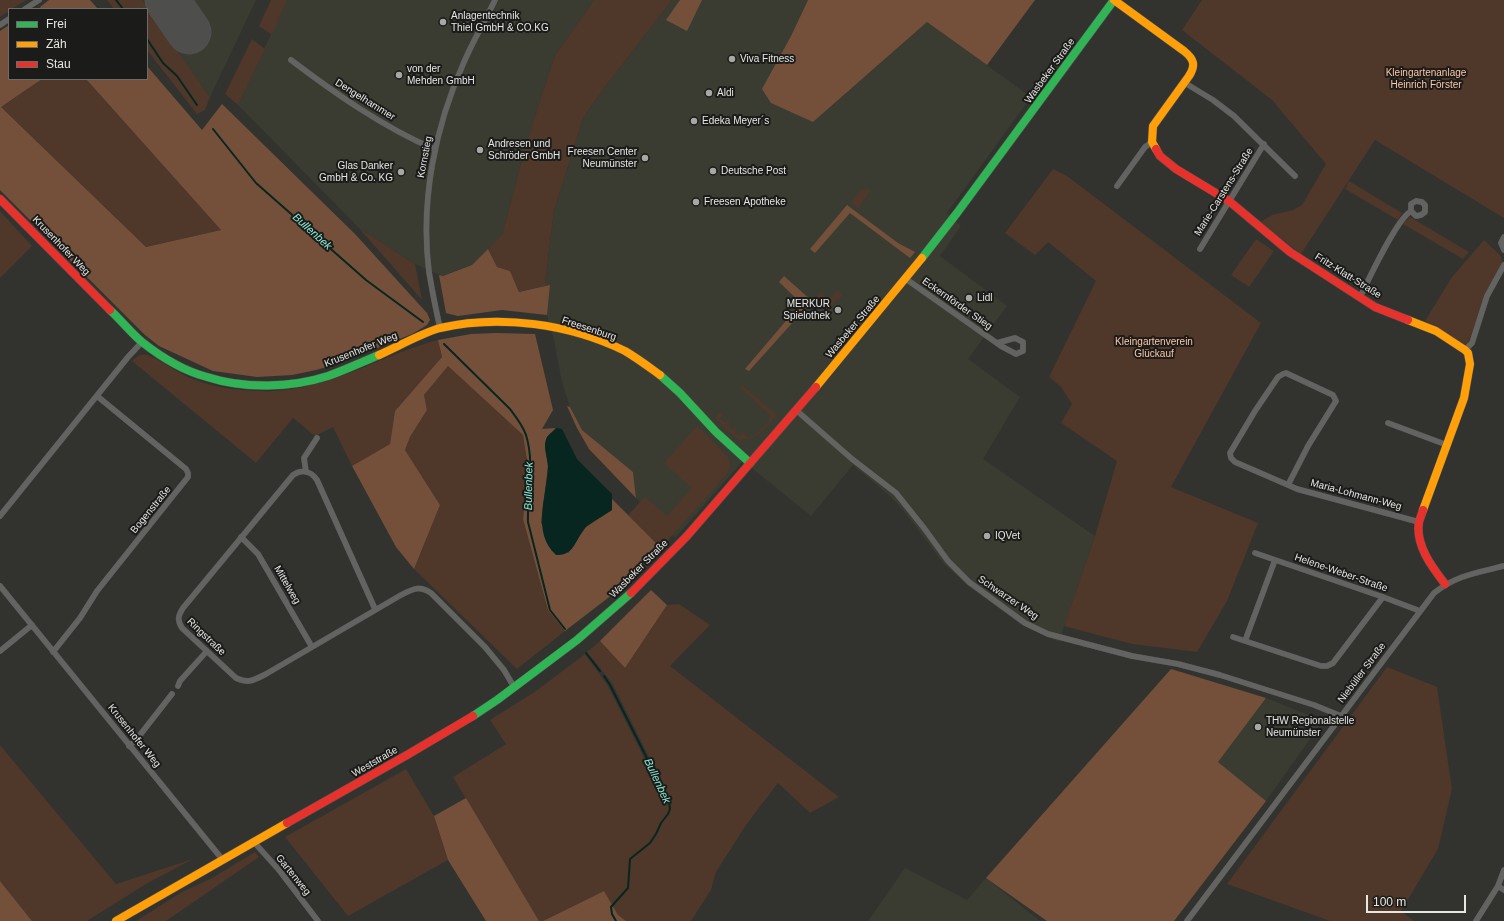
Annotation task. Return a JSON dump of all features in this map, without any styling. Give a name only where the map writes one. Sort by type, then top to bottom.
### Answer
[{"type":"street","points":[[27,8],[39,0]]},
{"type":"street","name":"Kornstieg","points":[[440,328],[429,271],[426,228],[427,202],[434,150],[449,99],[464,62],[495,0]]},
{"type":"street","points":[[1114,0],[1193,58],[1195,65],[1185,82],[1153,126],[1152,142],[1145,147],[1117,186]]},
{"type":"street","name":"Wasbeker Straße","points":[[577,640],[626,598],[687,536],[796,410],[906,279],[957,213],[1114,0]]},
{"type":"street","name":"Dengelhammer","points":[[291,60],[331,90],[369,115],[434,150]]},
{"type":"street","name":"Marie-Carstens-Straße","points":[[1185,82],[1226,109],[1264,144],[1295,176]]},
{"type":"street","name":"Fritz-Klatt-Straße","points":[[1152,142],[1160,156],[1176,169],[1229,201],[1260,229],[1290,252],[1360,298],[1393,314],[1436,331],[1465,350]]},
{"type":"street","name":"Marie-Carstens-Straße","points":[[1200,249],[1264,144]]},
{"type":"street","name":"Krusenhofer Weg","points":[[0,198],[142,342],[178,364],[196,373],[216,380],[248,384],[272,384],[304,381],[338,372],[429,333]]},
{"type":"street","points":[[1360,298],[1390,240],[1404,217],[1411,212]]},
{"type":"street","points":[[1504,237],[1501,243],[1504,250]]},
{"type":"street","points":[[1445,584],[1429,562],[1423,550],[1419,537],[1419,522],[1460,410],[1467,386],[1470,364],[1468,354],[1465,350],[1472,343],[1487,296],[1504,265]]},
{"type":"street","name":"Eckernförder Stieg","points":[[906,279],[997,343]]},
{"type":"street","name":"Freesenburg","points":[[429,333],[440,328],[498,322],[548,326],[572,331],[602,341],[627,353],[667,382],[679,392],[706,422],[750,463]]},
{"type":"street","points":[[0,516],[128,357],[142,342]]},
{"type":"street","name":"Maria-Lohmann-Weg","points":[[1288,485],[1308,446],[1336,399],[1333,395],[1286,373],[1278,377],[1255,411],[1230,456],[1235,462],[1288,485],[1419,522]]},
{"type":"street","name":"Bogenstraße","points":[[53,652],[80,618],[97,591],[188,477],[186,469],[97,396]]},
{"type":"street","name":"Schwarzer Weg","points":[[796,410],[852,459],[896,493],[948,561],[969,582],[1025,623],[1048,634],[1132,656],[1178,664],[1220,674],[1314,705],[1341,716]]},
{"type":"street","points":[[1388,423],[1447,445]]},
{"type":"street","points":[[317,438],[304,458],[306,472],[315,476],[375,609]]},
{"type":"street","name":"Ringstraße","points":[[306,472],[298,472],[293,475],[241,537],[179,616],[178,623],[182,628],[236,678],[246,682],[254,680],[375,609],[414,589],[424,589],[431,593],[485,647],[504,670],[514,687]]},
{"type":"street","name":"Mittelweg","points":[[241,537],[258,554],[312,647]]},
{"type":"street","name":"Helene-Weber-Straße","points":[[1255,553],[1420,611]]},
{"type":"street","points":[[1245,640],[1275,560]]},
{"type":"street","name":"Niebüller Straße","points":[[1187,921],[1434,593],[1445,584],[1458,578],[1504,566]]},
{"type":"street","name":"Krusenhofer Weg","points":[[0,586],[222,859]]},
{"type":"street","points":[[1233,637],[1321,666],[1327,666],[1333,663],[1342,653],[1382,597]]},
{"type":"street","points":[[0,652],[32,626]]},
{"type":"street","name":"Weststraße","points":[[116,921],[253,841],[449,731],[497,700],[577,640]]},
{"type":"street","points":[[178,686],[180,681],[207,651]]},
{"type":"street","points":[[129,746],[136,740],[172,694]]},
{"type":"street","name":"Gartenweg","points":[[253,841],[279,870],[318,921]]},
{"type":"street","points":[[1476,921],[1498,886],[1504,870]]},
{"type":"street","points":[[1498,886],[1504,890]]},
{"type":"shaded area","points":[[49,0],[90,0],[97,8],[40,8]]},
{"type":"shaded area","points":[[142,0],[256,0],[210,97],[148,8]]},
{"type":"shaded area","points":[[287,0],[594,0],[554,57],[526,145],[502,235],[472,265],[442,276],[415,264],[359,228],[238,105]]},
{"type":"shaded area","points":[[672,0],[808,0],[790,38],[813,122],[927,22],[1031,97],[947,213],[961,226],[940,256],[1007,306],[968,359],[1020,397],[983,459],[1095,536],[1064,626],[1060,642],[1020,624],[967,585],[944,564],[903,510],[891,497],[853,465],[811,516],[743,461],[675,538],[636,498],[633,472],[582,430],[570,407],[562,382],[554,340],[547,315],[550,286],[545,284],[554,211],[583,118],[601,92]]},
{"type":"shaded area","points":[[680,0],[702,0],[687,31],[666,20]]},
{"type":"shaded area","points":[[808,0],[1035,0],[987,65],[927,22],[813,122],[771,103],[762,89],[790,38]]},
{"type":"shaded area","points":[[8,26],[8,80],[41,80],[1,107],[146,247],[221,230],[87,80],[148,80],[148,67],[202,130],[222,104],[355,234],[427,313],[430,320],[427,325],[412,334],[340,363],[292,375],[257,377],[213,371],[159,346],[145,335],[0,190],[0,31]]},
{"type":"shaded area","points":[[847,205],[898,243],[915,252],[910,258],[850,213],[815,253],[810,249]]},
{"type":"shaded area","points":[[488,249],[497,267],[510,271],[519,292],[550,285],[547,315],[502,310],[458,316],[446,313],[439,275],[443,276],[472,265]]},
{"type":"shaded area","points":[[784,276],[812,301],[749,371],[745,369],[801,303],[779,282]]},
{"type":"shaded area","points":[[471,334],[535,334],[553,410],[542,429],[556,428],[547,437],[545,446],[548,466],[541,523],[568,553],[586,527],[612,510],[612,499],[661,548],[617,591],[565,631],[548,610],[523,519],[528,467],[523,435],[448,366],[424,395],[427,410],[410,437],[405,450],[440,505],[414,569],[396,547],[352,466],[390,444],[395,411],[442,357],[438,340]]},
{"type":"shaded area","points":[[567,406],[570,407],[582,430],[633,472],[636,498],[589,449]]},
{"type":"shaded area","points":[[651,590],[667,605],[625,668],[600,641]]},
{"type":"shaded area","points":[[1171,669],[1266,698],[1218,762],[1266,801],[1174,921],[1047,921],[986,878]]},
{"type":"shaded area","points":[[1266,698],[1323,721],[1266,801],[1218,762]]},
{"type":"shaded area","points":[[466,798],[539,921],[486,921],[448,860],[434,816]]},
{"type":"shaded area","points":[[905,868],[967,900],[986,878],[1040,921],[868,921]]},
{"type":"shaded area","points":[[0,881],[32,921],[0,921]]},
{"type":"shaded area","points":[[604,891],[618,915],[626,921],[543,921]]},
{"type":"green space","points":[[0,0],[26,0],[14,8],[8,8],[8,12],[0,17]]},
{"type":"green space","points":[[107,0],[142,0],[148,8],[113,8]]},
{"type":"green space","points":[[271,0],[287,0],[272,35],[259,26]]},
{"type":"green space","points":[[594,0],[672,0],[601,92],[583,118],[554,211],[545,284],[550,285],[519,292],[510,271],[497,267],[488,249],[502,235],[526,145],[554,57]]},
{"type":"green space","name":"Kleingartenanlage Heinrich Förster","points":[[1202,0],[1504,0],[1504,218],[1375,140],[1301,254],[1260,222],[1272,215],[1293,210],[1302,205],[1326,164],[1272,100],[1182,30]]},
{"type":"green space","points":[[148,9],[210,97],[205,110],[197,114],[148,51]]},
{"type":"green space","points":[[252,39],[265,49],[238,105],[225,94]]},
{"type":"green space","points":[[41,80],[87,80],[221,230],[146,247],[1,107]]},
{"type":"green space","name":"Kleingartenverein Glückauf","points":[[1053,169],[1067,176],[1261,323],[1171,487],[1258,523],[1227,601],[1197,652],[1132,644],[1064,626],[1095,536],[1117,461],[1061,423],[1072,404],[1061,387],[1049,377],[1096,281],[1048,242],[1035,255],[1005,233]]},
{"type":"green space","points":[[1349,181],[1402,213],[1398,220],[1345,189]]},
{"type":"green space","points":[[861,190],[871,190],[858,208],[851,203]]},
{"type":"green space","points":[[0,211],[32,246],[0,278]]},
{"type":"green space","points":[[1410,217],[1469,252],[1463,259],[1403,224]]},
{"type":"green space","points":[[359,228],[415,264],[422,300]]},
{"type":"green space","points":[[1256,239],[1274,251],[1249,287],[1231,275]]},
{"type":"green space","points":[[1484,240],[1501,256],[1502,264],[1485,294],[1468,344],[1466,345],[1425,321],[1452,277]]},
{"type":"green space","points":[[838,290],[843,295],[838,300],[837,299],[827,313],[812,301],[821,292],[829,299]]},
{"type":"green space","points":[[438,340],[442,357],[395,411],[390,444],[352,466],[333,427],[315,436],[293,418],[256,463],[132,361],[139,356],[151,356],[178,372],[210,385],[240,390],[273,391],[294,389],[336,378],[417,346]]},
{"type":"green space","points":[[448,366],[523,435],[528,467],[523,519],[548,610],[565,631],[517,669],[414,569],[440,505],[405,450],[410,437],[427,410],[424,395]]},
{"type":"green space","points":[[742,385],[777,415],[762,432],[760,430],[769,422],[770,416],[740,388]]},
{"type":"green space","points":[[719,413],[723,414],[719,418],[725,423],[728,419],[730,421],[727,425],[732,430],[735,426],[737,428],[734,431],[739,436],[743,433],[749,438],[755,436],[759,432],[761,433],[753,438],[739,440],[715,418]]},
{"type":"green space","points":[[697,426],[727,456],[731,465],[727,474],[661,548],[628,515],[645,497],[667,516],[692,488],[664,463]]},
{"type":"green space","points":[[679,604],[710,625],[670,666],[839,797],[810,813],[778,783],[746,825],[716,872],[711,890],[691,921],[626,921],[618,915],[604,891],[543,921],[539,921],[453,777],[506,744],[490,720],[536,691],[585,654],[608,686],[662,793],[666,791],[612,683],[587,652],[600,641],[625,668],[667,605]]},
{"type":"green space","points":[[1387,667],[1437,687],[1452,789],[1438,849],[1401,911],[1414,921],[1330,921],[1227,884]]},
{"type":"green space","points":[[0,745],[116,884],[193,859],[146,884],[87,921],[32,921],[0,881]]},
{"type":"green space","points":[[406,769],[434,816],[448,860],[348,916],[285,837]]},
{"type":"green space","points":[[255,852],[259,857],[166,921],[136,921],[182,892],[212,878]]},
{"type":"water","points":[[556,428],[562,429],[577,459],[612,494],[612,510],[587,526],[568,552],[556,555],[548,546],[544,536],[542,513],[548,467],[545,444],[547,437]]},
{"type":"waterway","name":"Bullenbek","points":[[116,0],[122,8]]},
{"type":"waterway","name":"Bullenbek","points":[[148,40],[163,63],[177,76],[197,105]]},
{"type":"waterway","name":"Bullenbek","points":[[213,129],[256,183],[366,280],[423,322]]},
{"type":"waterway","name":"Bullenbek","points":[[444,344],[510,409],[525,432],[530,457],[528,522],[550,610],[565,629]]},
{"type":"waterway","name":"Bullenbek","points":[[586,653],[600,671]]},
{"type":"waterway","name":"Bullenbek","points":[[604,676],[610,685],[669,802],[670,809],[650,843],[630,859],[628,888],[611,907],[612,914],[616,921]]},
{"type":"runway","points":[[167,0],[189,32]]},
{"type":"traffic: fast","points":[[922,258],[957,213],[1114,0]]},
{"type":"traffic: fast","points":[[110,310],[142,342],[173,363],[198,374],[236,384],[268,386],[314,380],[334,374],[379,355]]},
{"type":"traffic: fast","points":[[660,375],[680,393],[716,432],[750,463]]},
{"type":"traffic: fast","points":[[473,716],[497,700],[577,640],[631,593]]},
{"type":"traffic: slow","points":[[1114,0],[1184,51],[1193,62],[1193,69],[1189,76],[1153,126],[1152,142],[1156,149]]},
{"type":"traffic: slow","points":[[816,387],[922,258]]},
{"type":"traffic: slow","points":[[1408,320],[1436,331],[1465,350],[1468,353],[1470,364],[1464,398],[1423,510]]},
{"type":"traffic: slow","points":[[379,355],[440,328],[486,322],[510,322],[558,328],[604,342],[625,351],[660,375]]},
{"type":"traffic: slow","points":[[116,921],[287,823]]},
{"type":"traffic: jam","points":[[1156,149],[1160,156],[1176,169],[1229,201],[1290,252],[1375,307],[1408,320]]},
{"type":"traffic: jam","points":[[0,199],[110,310]]},
{"type":"traffic: jam","points":[[631,593],[687,536],[816,387]]},
{"type":"traffic: jam","points":[[1423,510],[1418,531],[1422,547],[1430,563],[1445,584]]},
{"type":"traffic: jam","points":[[287,823],[473,716]]},
{"type":"place","name":"Anlagentechnik Thiel GmbH & CO.KG","points":[[443,22]]},
{"type":"place","name":"Viva Fitness","points":[[732,59]]},
{"type":"place","name":"von der Mehden GmbH","points":[[399,75]]},
{"type":"place","name":"Aldi","points":[[709,93]]},
{"type":"place","name":"Edeka Meyer´s","points":[[694,121]]},
{"type":"place","name":"Andresen und Schröder GmbH","points":[[480,150]]},
{"type":"place","name":"Freesen Center Neumünster","points":[[645,158]]},
{"type":"place","name":"Deutsche Post","points":[[713,171]]},
{"type":"place","name":"Glas Danker GmbH & Co. KG","points":[[401,172]]},
{"type":"place","name":"Freesen Apotheke","points":[[696,202]]},
{"type":"place","name":"Lidl","points":[[969,298]]},
{"type":"place","name":"MERKUR Spielothek","points":[[838,310]]},
{"type":"place","name":"IQVet","points":[[987,536]]},
{"type":"place","name":"THW Regionalstelle Neumünster","points":[[1258,727]]}]
